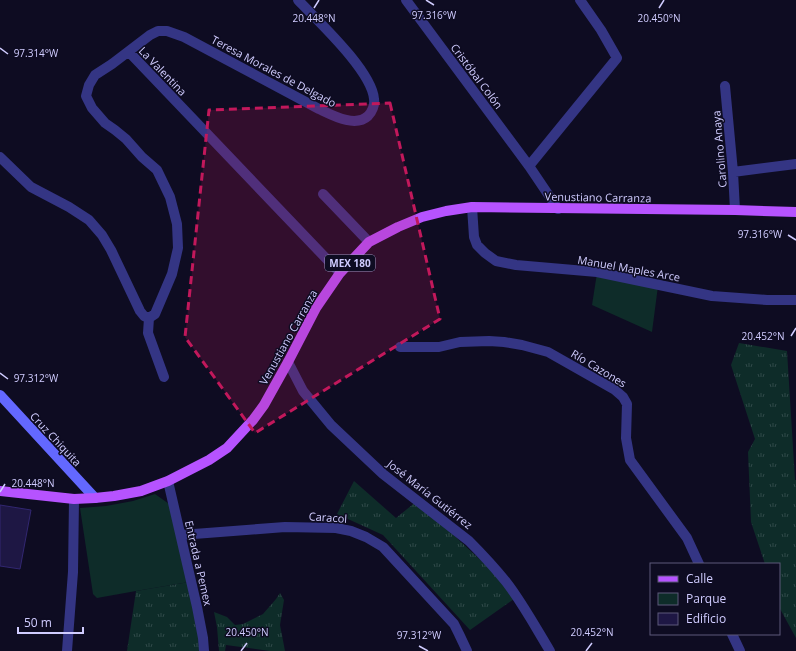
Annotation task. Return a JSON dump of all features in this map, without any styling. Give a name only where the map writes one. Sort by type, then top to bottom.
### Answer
[{"type":"main road","name":"Venustiano Carranza","points":[[0,491],[74,499],[114,496],[141,491],[168,481],[227,448],[253,420],[264,405],[316,308],[340,273],[369,242],[422,217],[446,211],[472,208],[735,210],[796,212]]},
{"type":"street","name":"Teresa Morales de Delgado","points":[[129,52],[150,35],[158,31],[167,31],[184,37],[338,118],[354,121],[362,120],[368,116],[372,109],[374,99],[371,88],[364,74],[345,48],[298,0]]},
{"type":"street","name":"Cristóbal Colón","points":[[406,0],[529,166],[558,208]]},
{"type":"street","points":[[529,166],[617,58],[601,30],[580,0]]},
{"type":"street","name":"La Valentina","points":[[149,318],[155,314],[165,292],[172,274],[178,248],[177,224],[170,197],[157,170],[142,157],[126,139],[105,123],[92,108],[86,96],[89,85],[95,75],[129,52],[340,273]]},
{"type":"street","name":"Carolino Anaya","points":[[725,86],[735,210]]},
{"type":"street","points":[[0,158],[31,187],[69,206],[89,220],[102,235],[111,250],[140,311],[144,316],[149,318],[148,332],[164,377]]},
{"type":"street","points":[[733,172],[796,164]]},
{"type":"street","points":[[323,194],[369,242]]},
{"type":"street","name":"Manuel Maples Arce","points":[[472,208],[474,236],[477,245],[496,261],[516,265],[597,272],[712,296],[767,300],[796,300]]},
{"type":"street","name":"Río Cazones","points":[[400,347],[439,347],[460,342],[488,341],[522,345],[548,352],[616,390],[627,404],[626,438],[630,460],[687,538],[699,563]]},
{"type":"street","name":"José María Gutiérrez","points":[[288,362],[303,391],[331,424],[383,474],[469,541],[482,554],[506,582],[525,609],[550,651]]},
{"type":"street","name":"Cruz Chiquita","points":[[0,395],[95,498]]},
{"type":"street","name":"Entrada a Pemex","points":[[168,481],[197,607],[204,651]]},
{"type":"street","points":[[67,651],[74,572],[74,499]]},
{"type":"street","name":"Caracol","points":[[181,535],[285,527],[336,528],[351,531],[366,537],[383,547],[454,624],[467,651]]},
{"type":"street","points":[[732,635],[740,651]]},
{"type":"highlighted area","points":[[390,103],[440,319],[255,433],[185,337],[209,110]]},
{"type":"green space","points":[[597,273],[658,286],[652,332],[592,305]]},
{"type":"green space","points":[[739,343],[787,351],[796,480],[796,638],[780,609],[780,563],[765,563],[751,522],[748,452],[755,439],[731,365]]},
{"type":"green space","points":[[354,481],[396,518],[417,501],[504,582],[514,599],[470,630],[383,535],[337,514]]},
{"type":"green space","points":[[155,494],[172,506],[189,582],[97,598],[93,594],[80,508],[106,506],[133,501]]},
{"type":"green space","points":[[189,582],[202,651],[127,651],[136,591]]},
{"type":"green space","points":[[280,593],[284,600],[280,625],[285,651],[270,651],[226,645],[225,651],[219,651],[214,612],[227,617],[235,625],[243,624],[263,614]]},
{"type":"building","points":[[0,505],[31,510],[20,569],[0,566]]}]
